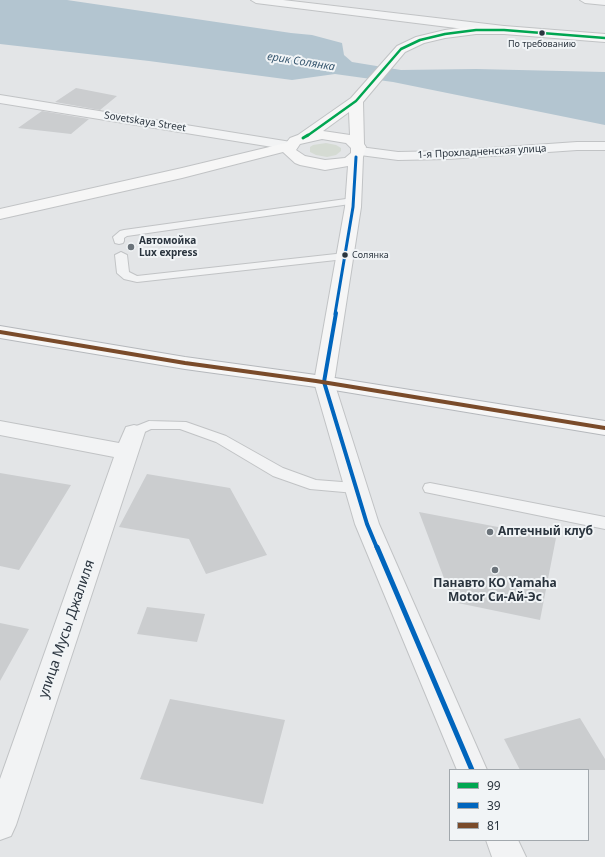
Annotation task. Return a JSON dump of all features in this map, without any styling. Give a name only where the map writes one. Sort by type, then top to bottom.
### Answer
[{"type":"main road","points":[[357,151],[343,163],[334,165],[316,165],[294,157],[289,150],[297,142],[356,101],[401,49],[420,40],[445,34],[476,30],[504,30],[605,38]]},
{"type":"main road","points":[[324,382],[353,207],[352,201],[357,151],[356,101]]},
{"type":"main road","points":[[0,215],[182,173],[322,135],[333,135],[351,140],[357,151]]},
{"type":"main road","points":[[0,332],[185,363],[324,382],[605,428]]},
{"type":"street","points":[[256,0],[504,30]]},
{"type":"street","points":[[585,0],[605,2]]},
{"type":"street","points":[[379,14],[390,4]]},
{"type":"street","points":[[379,14],[410,26],[420,40]]},
{"type":"street","name":"Sovetskaya Street","points":[[0,99],[297,142]]},
{"type":"street","name":"1-я Прохладненская улица","points":[[357,151],[398,156],[441,155],[577,146],[605,146]]},
{"type":"street","points":[[324,382],[367,524],[472,769]]},
{"type":"street","points":[[0,428],[131,442]]},
{"type":"street","name":"улица Мусы Джалиля","points":[[0,825],[131,442]]},
{"type":"lane","points":[[119,241],[118,237],[124,233],[352,201]]},
{"type":"lane","points":[[121,255],[123,273],[128,277],[137,279],[345,256]]},
{"type":"lane","points":[[131,442],[149,425],[181,425],[221,439],[285,475],[315,485],[355,488]]},
{"type":"lane","points":[[430,488],[605,523]]},
{"type":"shaded area","points":[[326,143],[336,145],[341,148],[341,151],[336,155],[327,157],[310,152],[310,147],[313,145]]},
{"type":"water","name":"ерик Солянка","points":[[0,0],[67,0],[312,35],[342,43],[344,55],[352,62],[401,70],[476,69],[605,72],[605,125],[393,82],[335,74],[292,80],[149,61],[0,44]]},
{"type":"building","points":[[76,88],[117,96],[100,110],[55,102]]},
{"type":"building","points":[[42,111],[89,119],[71,134],[18,128]]},
{"type":"building","points":[[0,473],[71,485],[19,570],[0,566]]},
{"type":"building","points":[[147,474],[230,488],[267,555],[206,574],[189,539],[119,527]]},
{"type":"building","name":"Панавто КО Yamaha Motor Си-Ай-Эс","points":[[419,512],[556,538],[540,620],[453,602]]},
{"type":"building","points":[[147,607],[205,614],[197,642],[137,634]]},
{"type":"building","points":[[0,623],[29,629],[0,681]]},
{"type":"building","points":[[170,699],[285,720],[263,804],[140,779]]},
{"type":"building","points":[[580,718],[605,759],[605,770],[519,769],[504,739]]},
{"type":"transit line","name":"99","points":[[303,138],[356,101],[401,49],[420,40],[445,34],[476,30],[504,30],[605,38]]},
{"type":"transit line","name":"39","points":[[356,157],[353,207],[324,382],[367,524],[472,769]]},
{"type":"transit line","name":"81","points":[[0,332],[185,363],[316,381],[605,428]]},
{"type":"place","name":"По требованию","points":[[542,33]]},
{"type":"place","name":"Автомойка Lux express","points":[[131,247]]},
{"type":"place","name":"Солянка","points":[[345,255]]},
{"type":"place","name":"Аптечный клуб","points":[[490,532]]},
{"type":"place","name":"Панавто КО Yamaha Motor Си-Ай-Эс","points":[[495,570]]}]
